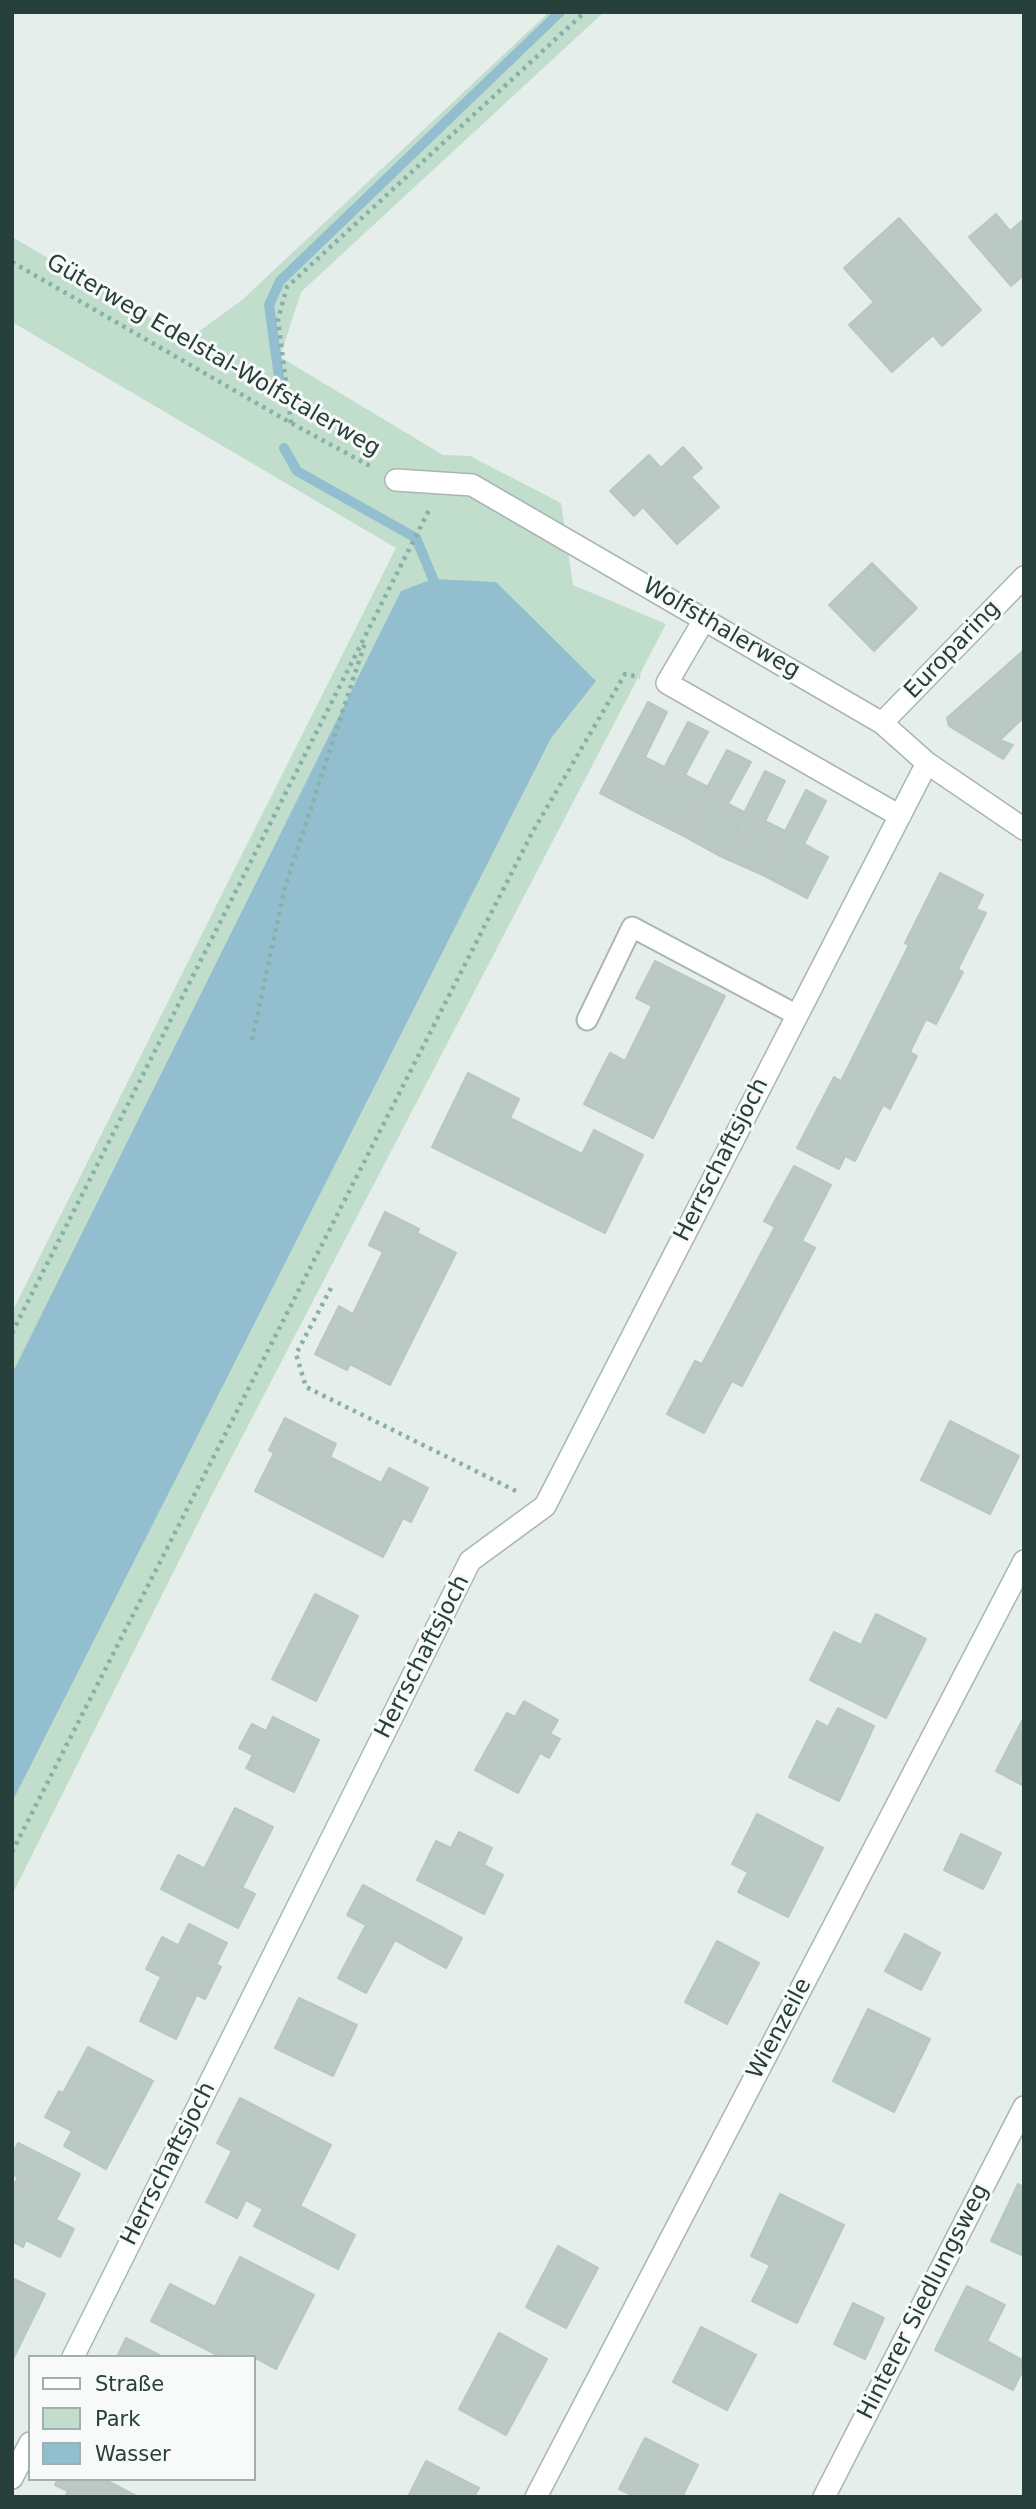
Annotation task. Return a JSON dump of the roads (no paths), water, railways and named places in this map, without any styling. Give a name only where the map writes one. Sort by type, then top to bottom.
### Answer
[{"type":"street","name":"Wolfsthalerweg","points":[[396,480],[472,485],[883,723],[927,763],[1024,829]]},
{"type":"street","name":"Europaring","points":[[883,723],[1024,577]]},
{"type":"street","points":[[704,620],[667,683],[900,816]]},
{"type":"street","name":"Herrschaftsjoch","points":[[74,2355],[470,1561],[545,1506],[927,763]]},
{"type":"street","name":"Wienzeile","points":[[536,2497],[1024,1561]]},
{"type":"street","name":"Hinterer Siedlungsweg","points":[[824,2497],[1024,2107]]},
{"type":"street","points":[[12,2478],[28,2447]]},
{"type":"lane","points":[[587,1020],[632,928],[797,1015]]},
{"type":"water","points":[[433,579],[496,582],[596,681],[551,738],[12,1802],[12,1374],[401,591]]},
{"type":"waterway","points":[[279,377],[269,305],[280,281],[560,12]]},
{"type":"waterway","points":[[284,448],[297,471],[416,538],[433,579],[435,593]]}]
